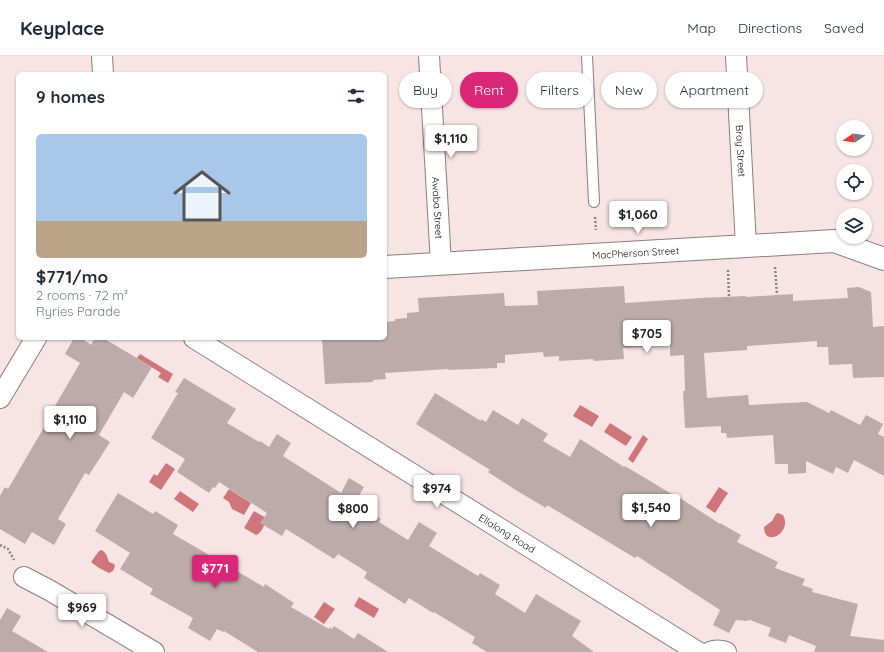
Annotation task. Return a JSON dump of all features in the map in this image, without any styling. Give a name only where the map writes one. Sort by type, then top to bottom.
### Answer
[{"type":"street","points":[[102,56],[103,72]]},
{"type":"street","name":"Awaba Street","points":[[429,56],[441,264]]},
{"type":"street","name":"Bray Street","points":[[736,56],[746,246]]},
{"type":"street","name":"MacPherson Street","points":[[387,267],[834,241],[884,259]]},
{"type":"street","points":[[0,398],[35,340]]},
{"type":"street","name":"Ellalong Road","points":[[199,340],[698,652]]},
{"type":"street","points":[[24,577],[50,590],[154,652]]},
{"type":"street","points":[[710,652],[714,650],[726,652]]},
{"type":"lane","points":[[587,56],[594,202]]},
{"type":"path","points":[[595,216],[596,230]]},
{"type":"path","points":[[775,267],[777,295]]},
{"type":"path","points":[[728,270],[729,296]]},
{"type":"shaded area","points":[[140,354],[173,374],[168,383],[158,377],[161,373],[137,358]]},
{"type":"shaded area","points":[[580,405],[599,416],[592,427],[573,416]]},
{"type":"shaded area","points":[[610,423],[632,437],[626,446],[604,432]]},
{"type":"shaded area","points":[[643,435],[648,439],[633,463],[628,459]]},
{"type":"shaded area","points":[[166,463],[175,469],[161,490],[149,482],[154,474],[157,476]]},
{"type":"shaded area","points":[[719,487],[728,493],[715,513],[706,507]]},
{"type":"shaded area","points":[[229,489],[251,503],[244,515],[232,509],[229,502],[223,498]]},
{"type":"shaded area","points":[[180,491],[199,504],[193,512],[174,499]]},
{"type":"shaded area","points":[[254,511],[266,518],[262,530],[256,535],[244,528]]},
{"type":"shaded area","points":[[778,513],[783,515],[785,522],[784,527],[777,536],[768,537],[765,533],[764,527],[772,521]]},
{"type":"shaded area","points":[[102,550],[106,554],[109,562],[115,566],[113,571],[109,573],[91,562],[99,551]]},
{"type":"shaded area","points":[[359,597],[379,609],[374,618],[354,606]]},
{"type":"shaded area","points":[[324,602],[335,609],[324,624],[314,617]]},
{"type":"building","points":[[624,286],[625,303],[793,294],[793,301],[848,298],[847,288],[859,287],[871,292],[873,327],[884,326],[884,377],[853,378],[852,364],[829,365],[828,347],[817,347],[817,341],[747,346],[747,350],[704,353],[707,398],[748,395],[749,405],[807,402],[829,413],[831,410],[860,425],[866,415],[883,424],[878,434],[884,437],[884,476],[854,460],[848,473],[836,467],[833,474],[806,461],[806,473],[788,474],[788,464],[775,464],[773,435],[727,438],[726,433],[721,433],[721,426],[685,428],[683,391],[685,391],[684,355],[670,356],[670,345],[623,348],[624,359],[559,361],[559,356],[544,357],[543,352],[505,355],[505,363],[497,363],[497,368],[385,373],[386,379],[373,380],[373,382],[325,384],[322,340],[387,340],[387,322],[395,321],[395,319],[407,318],[407,313],[419,312],[418,298],[504,293],[505,306],[538,305],[537,291]]},
{"type":"building","points":[[73,340],[84,340],[91,345],[94,340],[106,340],[152,367],[133,398],[124,392],[99,435],[110,442],[89,475],[85,473],[58,519],[66,524],[54,545],[32,532],[25,544],[0,529],[0,496],[5,487],[8,489],[80,363],[65,354]]},
{"type":"building","points":[[184,378],[236,409],[227,423],[269,447],[277,434],[291,443],[283,456],[341,493],[349,478],[364,487],[355,503],[381,519],[379,522],[408,540],[419,522],[437,533],[429,546],[478,576],[480,573],[500,585],[495,594],[525,613],[536,594],[581,621],[572,636],[594,652],[487,652],[472,643],[475,637],[409,598],[405,604],[364,578],[367,572],[338,554],[334,559],[286,529],[282,536],[260,523],[267,513],[219,482],[209,493],[177,472],[185,459],[151,438],[178,393],[175,392]]},
{"type":"building","points":[[435,393],[481,421],[481,419],[486,422],[493,410],[518,425],[522,418],[548,434],[543,441],[570,457],[580,439],[624,467],[625,466],[680,498],[720,524],[741,535],[737,542],[778,562],[775,568],[805,579],[802,585],[813,589],[812,592],[858,604],[850,636],[884,640],[884,652],[814,652],[816,646],[789,635],[786,643],[768,636],[771,628],[750,620],[736,620],[729,633],[713,625],[720,610],[637,556],[635,558],[547,505],[546,508],[519,492],[488,472],[490,470],[416,424]]},
{"type":"building","points":[[118,493],[153,514],[155,511],[178,525],[173,534],[264,587],[265,584],[294,603],[291,607],[329,629],[330,627],[332,629],[334,626],[354,639],[358,633],[388,652],[258,652],[224,631],[223,632],[217,629],[210,641],[188,628],[193,618],[150,594],[153,589],[120,569],[130,553],[95,531]]},
{"type":"building","points":[[7,608],[21,616],[12,631],[48,652],[0,652],[0,620]]}]
